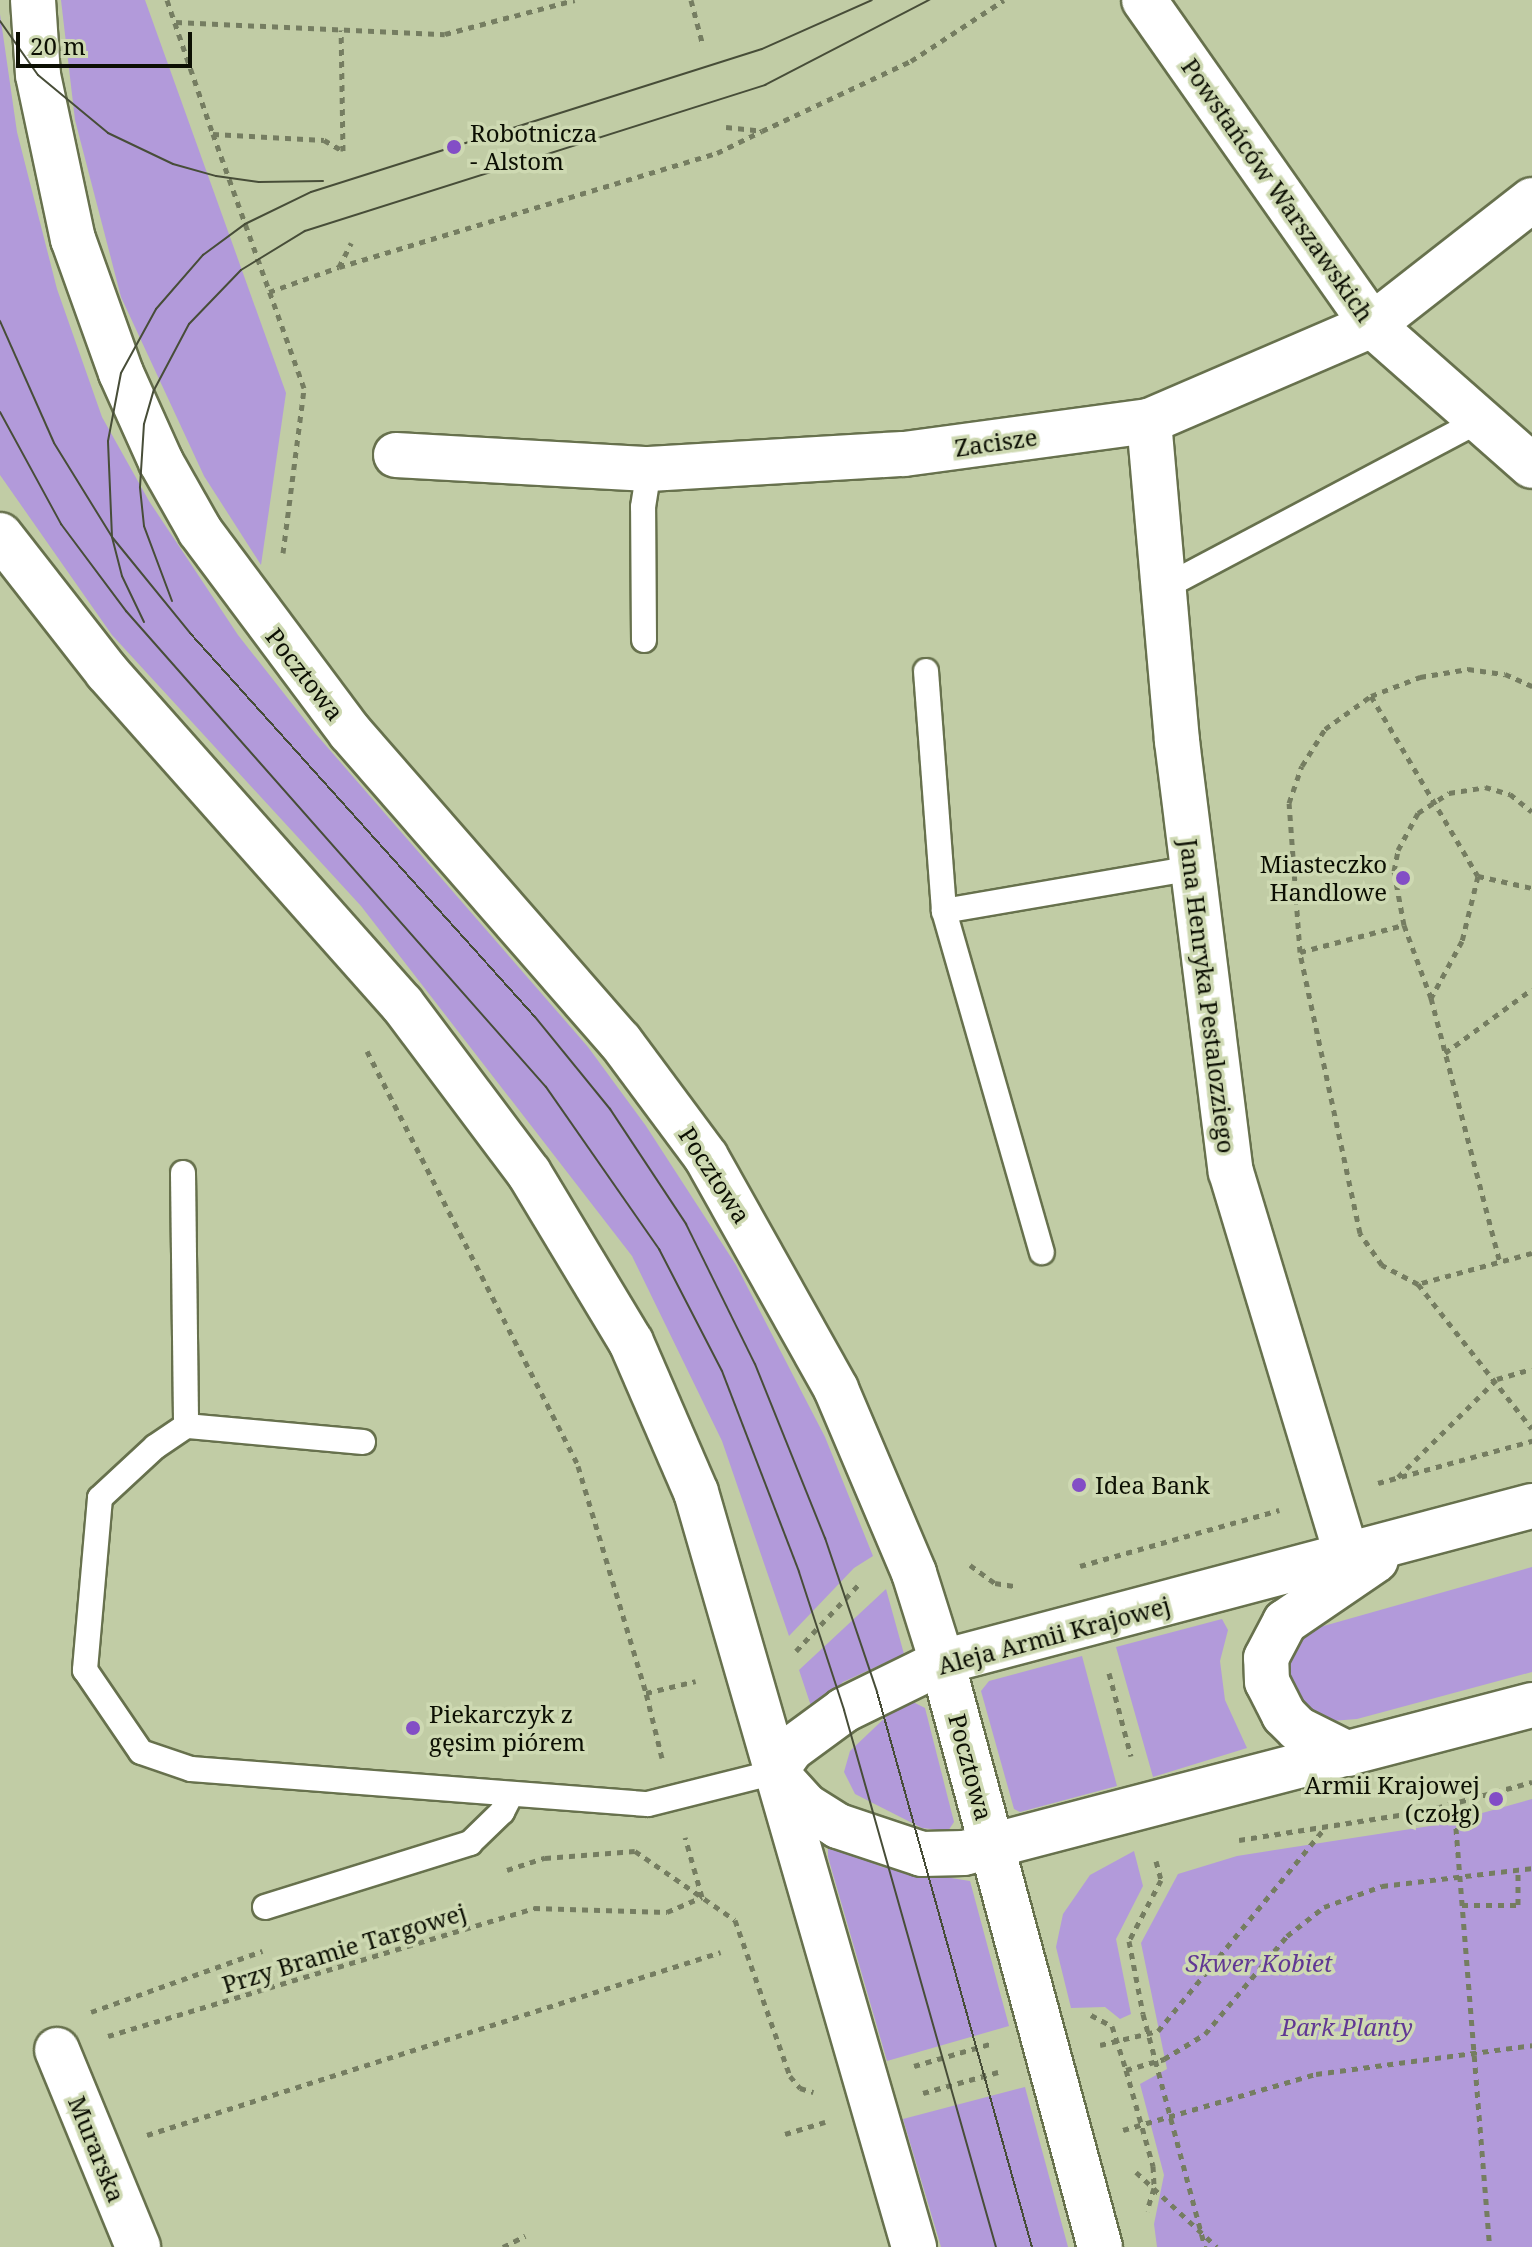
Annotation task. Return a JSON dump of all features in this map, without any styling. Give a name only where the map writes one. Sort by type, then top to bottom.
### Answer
[{"type":"street","name":"Pocztowa","points":[[33,0],[38,75],[73,239],[127,386],[161,462],[207,543],[350,732],[593,1009],[706,1157],[836,1389],[914,1573],[942,1662],[1100,2247]]},
{"type":"street","name":"Powstańców Warszawskich","points":[[1144,0],[1372,325],[1532,466]]},
{"type":"street","name":"Zacisze","points":[[396,455],[649,469],[904,454],[1149,421],[1372,325],[1532,200]]},
{"type":"street","name":"Jana Henryka Pestalozziego","points":[[1149,421],[1192,868],[1231,1172],[1347,1556]]},
{"type":"street","points":[[0,535],[107,672],[402,1004],[529,1173],[631,1342],[696,1492],[914,2247]]},
{"type":"street","name":"Aleja Armii Krajowej","points":[[775,1772],[791,1749],[844,1710],[942,1662],[1532,1506]]},
{"type":"street","points":[[1348,1754],[1298,1729],[1284,1715],[1267,1682],[1266,1658],[1285,1622],[1405,1540]]},
{"type":"street","points":[[775,1772],[806,1806],[883,1844],[922,1854],[993,1848],[1532,1705]]},
{"type":"street","name":"Murarska","points":[[57,2050],[138,2247]]},
{"type":"lane","points":[[1165,587],[1478,421]]},
{"type":"lane","points":[[644,640],[643,507],[649,469]]},
{"type":"lane","points":[[926,671],[944,911],[1042,1252]]},
{"type":"lane","points":[[944,911],[1192,868]]},
{"type":"lane","points":[[183,1173],[186,1426]]},
{"type":"lane","points":[[363,1442],[186,1426],[155,1447],[100,1498],[85,1670],[141,1752],[191,1769],[510,1796],[648,1804],[775,1772]]},
{"type":"lane","points":[[265,1907],[470,1843],[502,1812],[510,1796]]},
{"type":"path","points":[[167,0],[269,292],[339,267],[717,153],[911,61],[1004,0]]},
{"type":"path","points":[[176,22],[445,34],[575,0]]},
{"type":"path","points":[[691,0],[702,42]]},
{"type":"path","points":[[213,134],[324,140],[343,151],[341,30]]},
{"type":"path","points":[[726,127],[762,131]]},
{"type":"path","points":[[339,267],[351,243]]},
{"type":"path","points":[[1532,684],[1505,674],[1468,669],[1420,677],[1371,696],[1325,729],[1302,766],[1289,803],[1300,952],[1360,1233],[1382,1265],[1418,1284],[1497,1379],[1532,1429]]},
{"type":"path","points":[[1371,696],[1478,876],[1462,941],[1431,998]]},
{"type":"path","points":[[1500,1262],[1431,998],[1404,925],[1394,871],[1398,850],[1418,813],[1433,801],[1485,787],[1510,794],[1532,812]]},
{"type":"path","points":[[1478,876],[1532,888]]},
{"type":"path","points":[[1300,952],[1404,925]]},
{"type":"path","points":[[1445,1053],[1532,989]]},
{"type":"path","points":[[361,1040],[409,1126],[578,1466],[646,1693]]},
{"type":"path","points":[[1418,1284],[1532,1253]]},
{"type":"path","points":[[1397,1477],[1497,1379],[1532,1369]]},
{"type":"path","points":[[1454,1804],[1490,2247]]},
{"type":"path","points":[[1097,2061],[1094,2047],[1158,2031],[1325,1828]]},
{"type":"path","points":[[1156,1861],[1161,1880],[1129,1941],[1148,2034],[1205,2247]]},
{"type":"path","points":[[1462,1905],[1518,1905],[1518,1869]]},
{"type":"path","name":"Przy Bramie Targowej","points":[[57,2050],[368,1962],[534,1908],[667,1912],[702,1897]]},
{"type":"path","points":[[98,2150],[721,1952]]},
{"type":"path","points":[[1117,2132],[1316,2074],[1532,2045]]},
{"type":"path","points":[[1126,2070],[1154,2188],[1145,2219]]},
{"type":"path","points":[[1113,2118],[1120,2144]]},
{"type":"path","points":[[1129,2165],[1217,2247]]},
{"type":"path","points":[[503,2247],[525,2236]]},
{"type":"green space","points":[[61,0],[145,0],[286,393],[261,565],[204,476],[121,297],[75,120]]},
{"type":"green space","points":[[0,14],[17,132],[57,289],[102,417],[149,501],[238,635],[315,733],[588,1047],[646,1126],[736,1265],[825,1437],[873,1556],[854,1568],[789,1636],[722,1441],[632,1256],[361,906],[112,635],[0,475]]},
{"type":"green space","points":[[1532,1567],[1532,1672],[1357,1719],[1331,1721],[1303,1706],[1287,1666],[1289,1654],[1313,1629]]},
{"type":"green space","points":[[886,1589],[904,1654],[843,1682],[817,1709],[811,1706],[799,1670]]},
{"type":"green space","points":[[1222,1619],[1228,1630],[1220,1661],[1225,1700],[1247,1748],[1153,1777],[1116,1647]]},
{"type":"green space","points":[[1082,1656],[1117,1786],[1020,1812],[1014,1809],[981,1691],[989,1681]]},
{"type":"green space","points":[[913,1702],[925,1708],[954,1822],[948,1831],[922,1828],[855,1794],[844,1772],[850,1751],[890,1713]]},
{"type":"green space","name":"Park Planty","points":[[1532,1799],[1532,2247],[1157,2247],[1154,2224],[1164,2175],[1140,2084],[1167,2069],[1141,1943],[1178,1874],[1237,1856],[1443,1824]]},
{"type":"green space","points":[[828,1842],[882,1867],[970,1881],[1009,2026],[887,2061],[828,1857]]},
{"type":"green space","points":[[1134,1851],[1143,1886],[1116,1939],[1131,2014],[1120,2019],[1105,2007],[1071,2008],[1056,1947],[1063,1914],[1090,1875]]},
{"type":"green space","points":[[1025,2087],[1068,2247],[941,2247],[903,2119]]},
{"type":"tram line","points":[[144,622],[122,576],[112,537],[108,441],[121,373],[156,309],[203,255],[245,224],[311,192],[762,49],[872,0]]},
{"type":"tram line","points":[[172,601],[144,526],[140,487],[144,424],[154,390],[189,324],[241,270],[305,231],[765,85],[929,0]]},
{"type":"tram line","points":[[0,21],[38,75],[108,133],[173,164],[216,176],[259,182],[323,181]]},
{"type":"tram line","points":[[0,321],[54,443],[112,537],[190,633],[535,1017],[610,1109],[686,1224],[755,1364],[825,1538],[877,1692],[1032,2247]]},
{"type":"tram line","points":[[0,412],[61,524],[126,611],[546,1087],[659,1249],[722,1371],[799,1572],[844,1710],[996,2247]]},
{"type":"place","name":"Robotnicza - Alstom","points":[[454,147]]},
{"type":"place","name":"Miasteczko Handlowe","points":[[1403,878]]},
{"type":"place","name":"Idea Bank","points":[[1079,1485]]},
{"type":"place","name":"Piekarczyk z gęsim piórem","points":[[413,1728]]},
{"type":"place","name":"Armii Krajowej (czołg)","points":[[1496,1799]]},
{"type":"park label","name":"Skwer Kobiet","points":[[1259,1963]]}]
